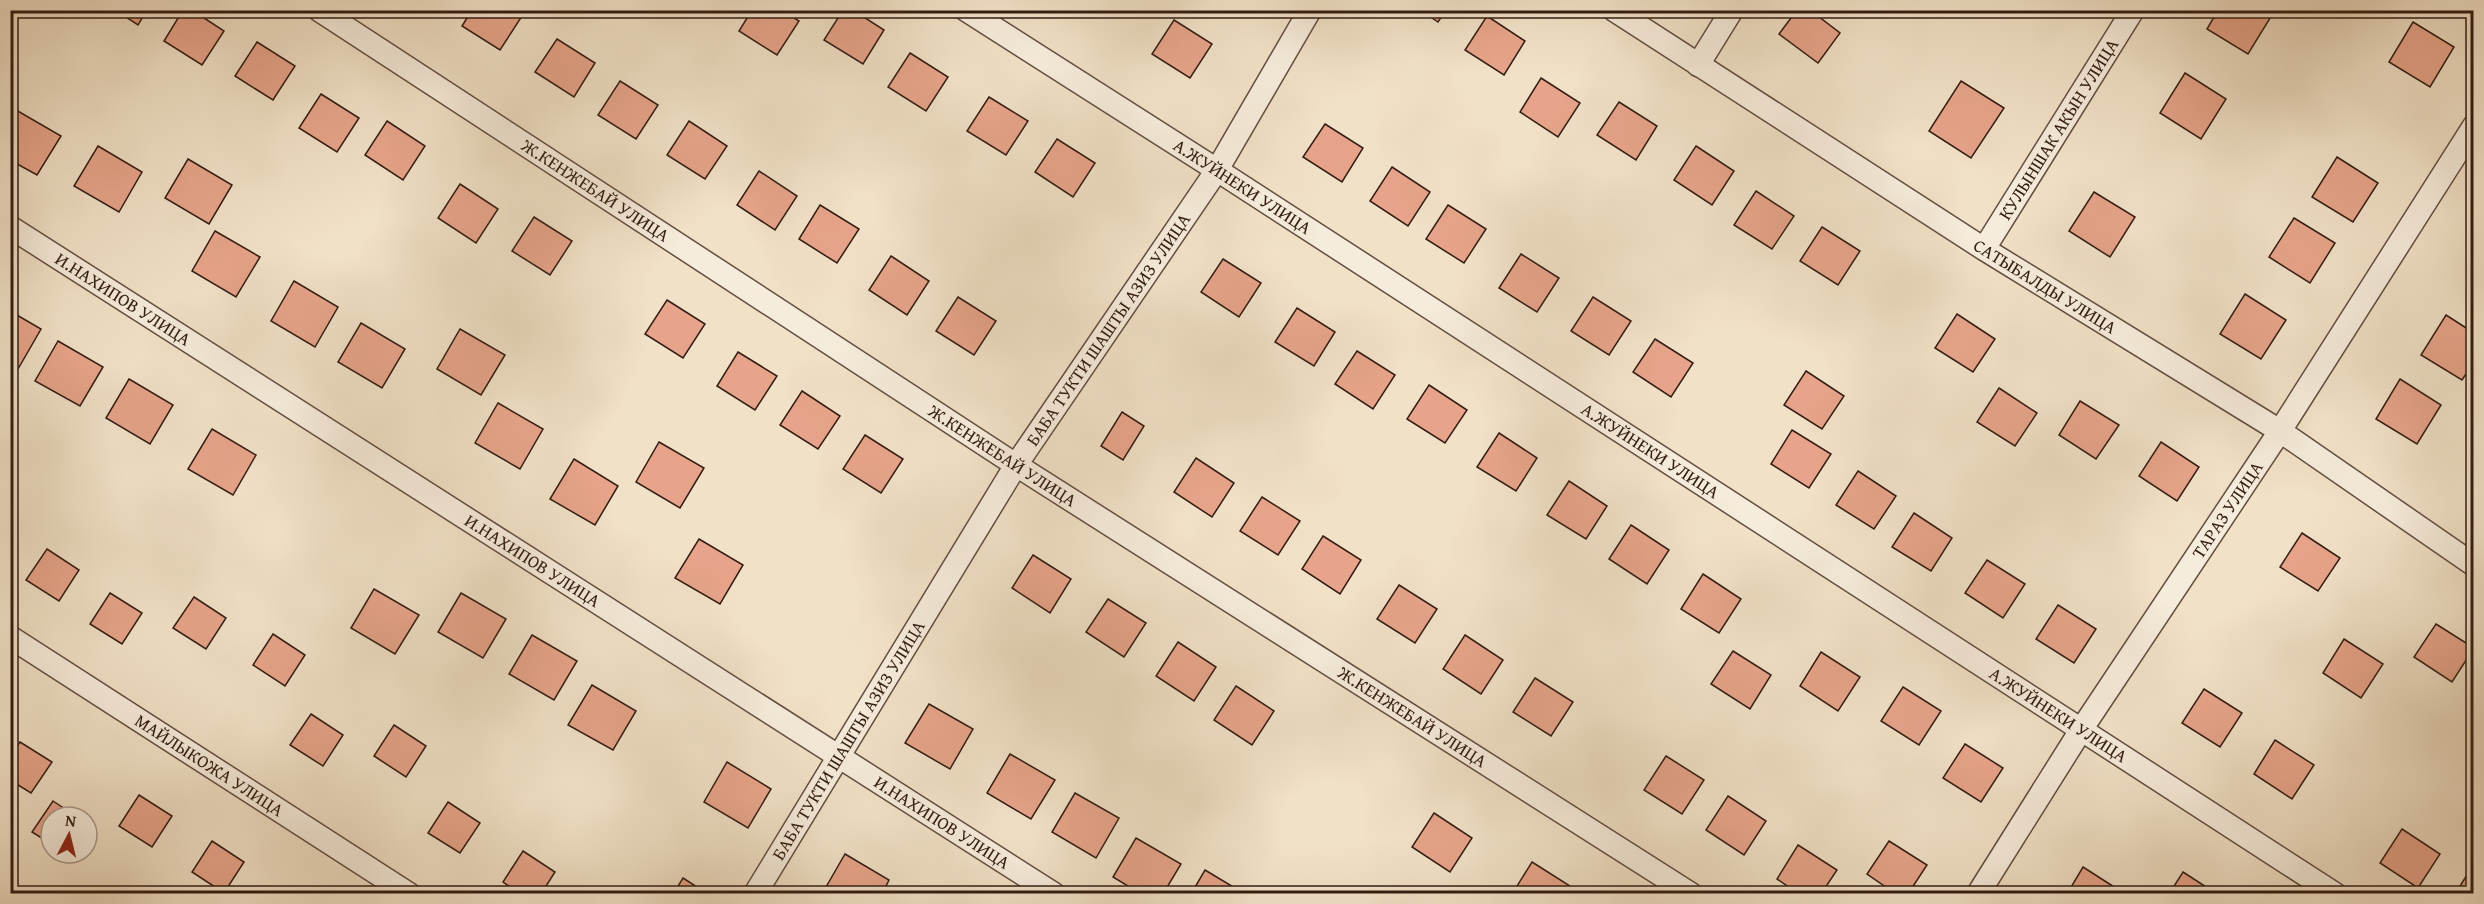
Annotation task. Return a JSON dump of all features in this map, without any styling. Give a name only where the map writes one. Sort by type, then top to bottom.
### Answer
[{"type":"street","name":"Ж.КЕНЖЕБАЙ УЛИЦА","points":[[319,10],[1016,465],[1691,894]]},
{"type":"street","name":"А.ЖУЙНЕКИ УЛИЦА","points":[[966,10],[2335,894]]},
{"type":"street","name":"БАБА ТУКТИ ШАШТЫ АЗИЗ УЛИЦА","points":[[755,894],[1016,465],[1217,170],[1310,10]]},
{"type":"street","name":"САТЫБАЛДЫ УЛИЦА","points":[[1614,10],[1984,249],[2280,431],[2474,565]]},
{"type":"street","points":[[1698,65],[1732,10]]},
{"type":"street","name":"КУЛЫНШАК АКЫН УЛИЦА","points":[[1984,249],[2133,10]]},
{"type":"street","name":"ТАРАЗ УЛИЦА","points":[[1978,894],[2081,730],[2280,431],[2474,126]]},
{"type":"street","name":"И.НАХИПОВ УЛИЦА","points":[[10,227],[1054,894]]},
{"type":"street","name":"МАЙЛЫКОЖА УЛИЦА","points":[[10,637],[409,894]]},
{"type":"building","points":[[115,10],[147,10],[138,25]]},
{"type":"building","points":[[183,10],[192,10],[224,31],[202,65],[164,41]]},
{"type":"building","points":[[472,10],[513,10],[522,16],[500,50],[462,26]]},
{"type":"building","points":[[752,10],[782,10],[799,21],[777,55],[739,31]]},
{"type":"building","points":[[843,10],[853,10],[884,30],[863,64],[824,40]]},
{"type":"building","points":[[1420,10],[1446,10],[1438,22]]},
{"type":"building","points":[[1797,10],[1810,10],[1840,33],[1818,63],[1779,34]]},
{"type":"building","points":[[2218,10],[2266,10],[2272,15],[2248,54],[2207,29]]},
{"type":"building","points":[[1487,16],[1525,41],[1504,75],[1465,50]]},
{"type":"building","points":[[1174,20],[1212,44],[1190,78],[1152,54]]},
{"type":"building","points":[[2413,22],[2454,47],[2430,87],[2389,62]]},
{"type":"building","points":[[557,39],[595,63],[574,97],[535,72]]},
{"type":"building","points":[[257,42],[295,66],[273,100],[235,76]]},
{"type":"building","points":[[910,53],[948,77],[926,111],[888,87]]},
{"type":"building","points":[[2185,73],[2226,99],[2201,139],[2160,113]]},
{"type":"building","points":[[1541,78],[1580,103],[1558,137],[1520,112]]},
{"type":"building","points":[[620,81],[658,105],[636,139],[598,115]]},
{"type":"building","points":[[1961,81],[2004,108],[1971,158],[1929,131]]},
{"type":"building","points":[[321,94],[359,118],[337,152],[299,128]]},
{"type":"building","points":[[989,97],[1028,121],[1006,155],[967,131]]},
{"type":"building","points":[[1619,102],[1657,126],[1636,160],[1597,135]]},
{"type":"building","points":[[16,110],[61,136],[37,175],[10,160],[10,119]]},
{"type":"building","points":[[387,121],[425,146],[403,180],[365,155]]},
{"type":"building","points":[[689,121],[727,146],[705,179],[667,155]]},
{"type":"building","points":[[1325,124],[1363,148],[1342,182],[1303,157]]},
{"type":"building","points":[[1057,139],[1095,163],[1073,197],[1035,172]]},
{"type":"building","points":[[98,146],[142,172],[119,212],[74,186]]},
{"type":"building","points":[[1696,146],[1734,171],[1712,205],[1674,180]]},
{"type":"building","points":[[2337,157],[2378,183],[2353,222],[2312,197]]},
{"type":"building","points":[[188,159],[232,185],[209,224],[165,198]]},
{"type":"building","points":[[1392,167],[1430,192],[1408,226],[1370,201]]},
{"type":"building","points":[[759,171],[797,196],[775,230],[737,205]]},
{"type":"building","points":[[460,184],[498,209],[476,243],[438,218]]},
{"type":"building","points":[[1756,191],[1794,216],[1772,249],[1734,225]]},
{"type":"building","points":[[2094,192],[2135,217],[2110,257],[2069,231]]},
{"type":"building","points":[[820,205],[859,229],[837,263],[799,239]]},
{"type":"building","points":[[1448,205],[1486,229],[1464,263],[1426,239]]},
{"type":"building","points":[[534,217],[572,241],[550,275],[512,251]]},
{"type":"building","points":[[2294,218],[2335,243],[2310,283],[2269,257]]},
{"type":"building","points":[[1822,227],[1860,251],[1838,285],[1800,261]]},
{"type":"building","points":[[215,231],[260,257],[236,297],[192,271]]},
{"type":"building","points":[[1521,254],[1559,278],[1537,312],[1499,288]]},
{"type":"building","points":[[891,256],[929,281],[907,315],[869,290]]},
{"type":"building","points":[[1223,259],[1261,283],[1239,317],[1201,292]]},
{"type":"building","points":[[294,281],[338,307],[315,347],[271,321]]},
{"type":"building","points":[[2245,294],[2286,320],[2261,359],[2220,334]]},
{"type":"building","points":[[958,297],[996,321],[974,355],[936,331]]},
{"type":"building","points":[[1593,297],[1631,321],[1609,355],[1571,331]]},
{"type":"building","points":[[667,300],[705,324],[683,358],[645,334]]},
{"type":"building","points":[[1297,308],[1335,332],[1314,366],[1275,342]]},
{"type":"building","points":[[10,311],[41,329],[18,369],[10,364]]},
{"type":"building","points":[[1957,314],[1995,339],[1973,372],[1935,348]]},
{"type":"building","points":[[2446,315],[2474,333],[2474,362],[2462,380],[2421,355]]},
{"type":"building","points":[[361,323],[405,349],[382,388],[338,362]]},
{"type":"building","points":[[460,329],[505,355],[481,395],[437,369]]},
{"type":"building","points":[[1655,339],[1693,363],[1671,397],[1633,372]]},
{"type":"building","points":[[58,341],[103,367],[80,406],[35,381]]},
{"type":"building","points":[[1357,351],[1395,375],[1373,409],[1335,384]]},
{"type":"building","points":[[738,352],[777,376],[755,410],[717,386]]},
{"type":"building","points":[[1806,371],[1844,396],[1822,429],[1784,405]]},
{"type":"building","points":[[129,379],[173,405],[150,444],[106,418]]},
{"type":"building","points":[[2400,379],[2441,405],[2417,444],[2376,419]]},
{"type":"building","points":[[1429,385],[1467,410],[1445,443],[1407,419]]},
{"type":"building","points":[[1999,388],[2037,413],[2015,446],[1977,422]]},
{"type":"building","points":[[802,391],[840,416],[818,449],[780,425]]},
{"type":"building","points":[[2080,401],[2119,425],[2096,459],[2059,435]]},
{"type":"building","points":[[498,403],[543,429],[520,469],[475,443]]},
{"type":"building","points":[[1122,412],[1144,426],[1123,460],[1101,446]]},
{"type":"building","points":[[212,429],[256,455],[233,495],[188,469]]},
{"type":"building","points":[[1792,430],[1831,454],[1809,488],[1771,464]]},
{"type":"building","points":[[1499,433],[1537,458],[1516,491],[1477,467]]},
{"type":"building","points":[[865,435],[903,459],[881,493],[843,469]]},
{"type":"building","points":[[659,442],[704,468],[680,508],[636,482]]},
{"type":"building","points":[[2161,442],[2199,467],[2177,501],[2139,476]]},
{"type":"building","points":[[1196,458],[1234,483],[1212,517],[1174,492]]},
{"type":"building","points":[[574,459],[618,486],[595,525],[550,499]]},
{"type":"building","points":[[1858,471],[1896,496],[1874,529],[1836,505]]},
{"type":"building","points":[[1569,481],[1607,506],[1586,539],[1547,515]]},
{"type":"building","points":[[1262,497],[1300,521],[1278,555],[1240,531]]},
{"type":"building","points":[[1914,513],[1952,538],[1931,571],[1892,547]]},
{"type":"building","points":[[1631,525],[1669,550],[1647,584],[1609,559]]},
{"type":"building","points":[[2302,533],[2340,558],[2318,591],[2280,567]]},
{"type":"building","points":[[1323,536],[1361,560],[1340,594],[1302,569]]},
{"type":"building","points":[[699,539],[743,565],[720,604],[675,578]]},
{"type":"building","points":[[47,549],[79,570],[59,601],[26,580]]},
{"type":"building","points":[[1033,555],[1071,579],[1050,613],[1012,588]]},
{"type":"building","points":[[1987,560],[2025,584],[2003,618],[1965,593]]},
{"type":"building","points":[[1703,574],[1741,599],[1719,633],[1681,609]]},
{"type":"building","points":[[1399,585],[1437,609],[1415,643],[1377,619]]},
{"type":"building","points":[[374,589],[419,615],[395,654],[351,628]]},
{"type":"building","points":[[110,593],[142,613],[122,644],[90,624]]},
{"type":"building","points":[[461,593],[506,619],[483,658],[438,632]]},
{"type":"building","points":[[194,597],[226,618],[206,649],[173,628]]},
{"type":"building","points":[[1108,599],[1146,623],[1124,657],[1086,632]]},
{"type":"building","points":[[2058,605],[2096,629],[2074,663],[2036,639]]},
{"type":"building","points":[[2436,624],[2474,648],[2452,682],[2414,657]]},
{"type":"building","points":[[273,634],[305,655],[285,686],[253,665]]},
{"type":"building","points":[[532,635],[577,661],[554,700],[509,674]]},
{"type":"building","points":[[1465,635],[1503,660],[1481,694],[1443,669]]},
{"type":"building","points":[[2344,639],[2383,664],[2361,698],[2323,673]]},
{"type":"building","points":[[1178,642],[1216,667],[1194,701],[1156,676]]},
{"type":"building","points":[[1733,651],[1771,675],[1750,709],[1711,684]]},
{"type":"building","points":[[1821,652],[1860,677],[1838,711],[1800,686]]},
{"type":"building","points":[[1535,678],[1573,702],[1551,736],[1513,712]]},
{"type":"building","points":[[592,685],[636,711],[613,750],[568,725]]},
{"type":"building","points":[[1236,686],[1274,711],[1252,745],[1214,720]]},
{"type":"building","points":[[1903,687],[1941,711],[1919,745],[1881,721]]},
{"type":"building","points":[[2204,689],[2242,713],[2220,747],[2182,723]]},
{"type":"building","points":[[929,704],[973,729],[950,769],[905,743]]},
{"type":"building","points":[[311,714],[343,735],[323,766],[290,745]]},
{"type":"building","points":[[394,725],[426,746],[406,777],[374,756]]},
{"type":"building","points":[[2275,740],[2314,765],[2292,799],[2254,774]]},
{"type":"building","points":[[20,742],[52,762],[31,793],[10,780],[10,756]]},
{"type":"building","points":[[1965,744],[2003,768],[1981,802],[1943,778]]},
{"type":"building","points":[[1010,754],[1055,780],[1031,819],[987,793]]},
{"type":"building","points":[[1666,756],[1704,780],[1682,814],[1644,790]]},
{"type":"building","points":[[727,762],[771,789],[748,828],[704,802]]},
{"type":"building","points":[[1075,793],[1119,818],[1096,858],[1052,832]]},
{"type":"building","points":[[139,795],[172,816],[152,847],[119,826]]},
{"type":"building","points":[[1728,796],[1766,821],[1744,855],[1706,830]]},
{"type":"building","points":[[448,802],[480,823],[460,853],[428,833]]},
{"type":"building","points":[[1434,813],[1472,838],[1450,872],[1412,847]]},
{"type":"building","points":[[39,822],[39,836],[32,832]]},
{"type":"building","points":[[2402,829],[2440,854],[2418,888],[2380,863]]},
{"type":"building","points":[[1136,838],[1181,864],[1163,894],[1141,894],[1113,877]]},
{"type":"building","points":[[212,841],[244,862],[224,893],[192,872]]},
{"type":"building","points":[[1889,841],[1927,865],[1908,894],[1896,894],[1867,874]]},
{"type":"building","points":[[1798,845],[1837,870],[1821,894],[1799,894],[1777,879]]},
{"type":"building","points":[[523,851],[555,872],[541,894],[520,894],[503,882]]},
{"type":"building","points":[[845,854],[889,880],[882,894],[822,894]]},
{"type":"building","points":[[1532,862],[1570,886],[1566,894],[1512,894]]},
{"type":"building","points":[[2083,867],[2122,892],[2120,894],[2067,894]]},
{"type":"building","points":[[1205,870],[1245,894],[1191,894]]},
{"type":"building","points":[[2470,870],[2474,873],[2474,894],[2455,894]]},
{"type":"building","points":[[2183,872],[2217,894],[2169,894]]},
{"type":"building","points":[[683,878],[708,894],[673,894]]}]
